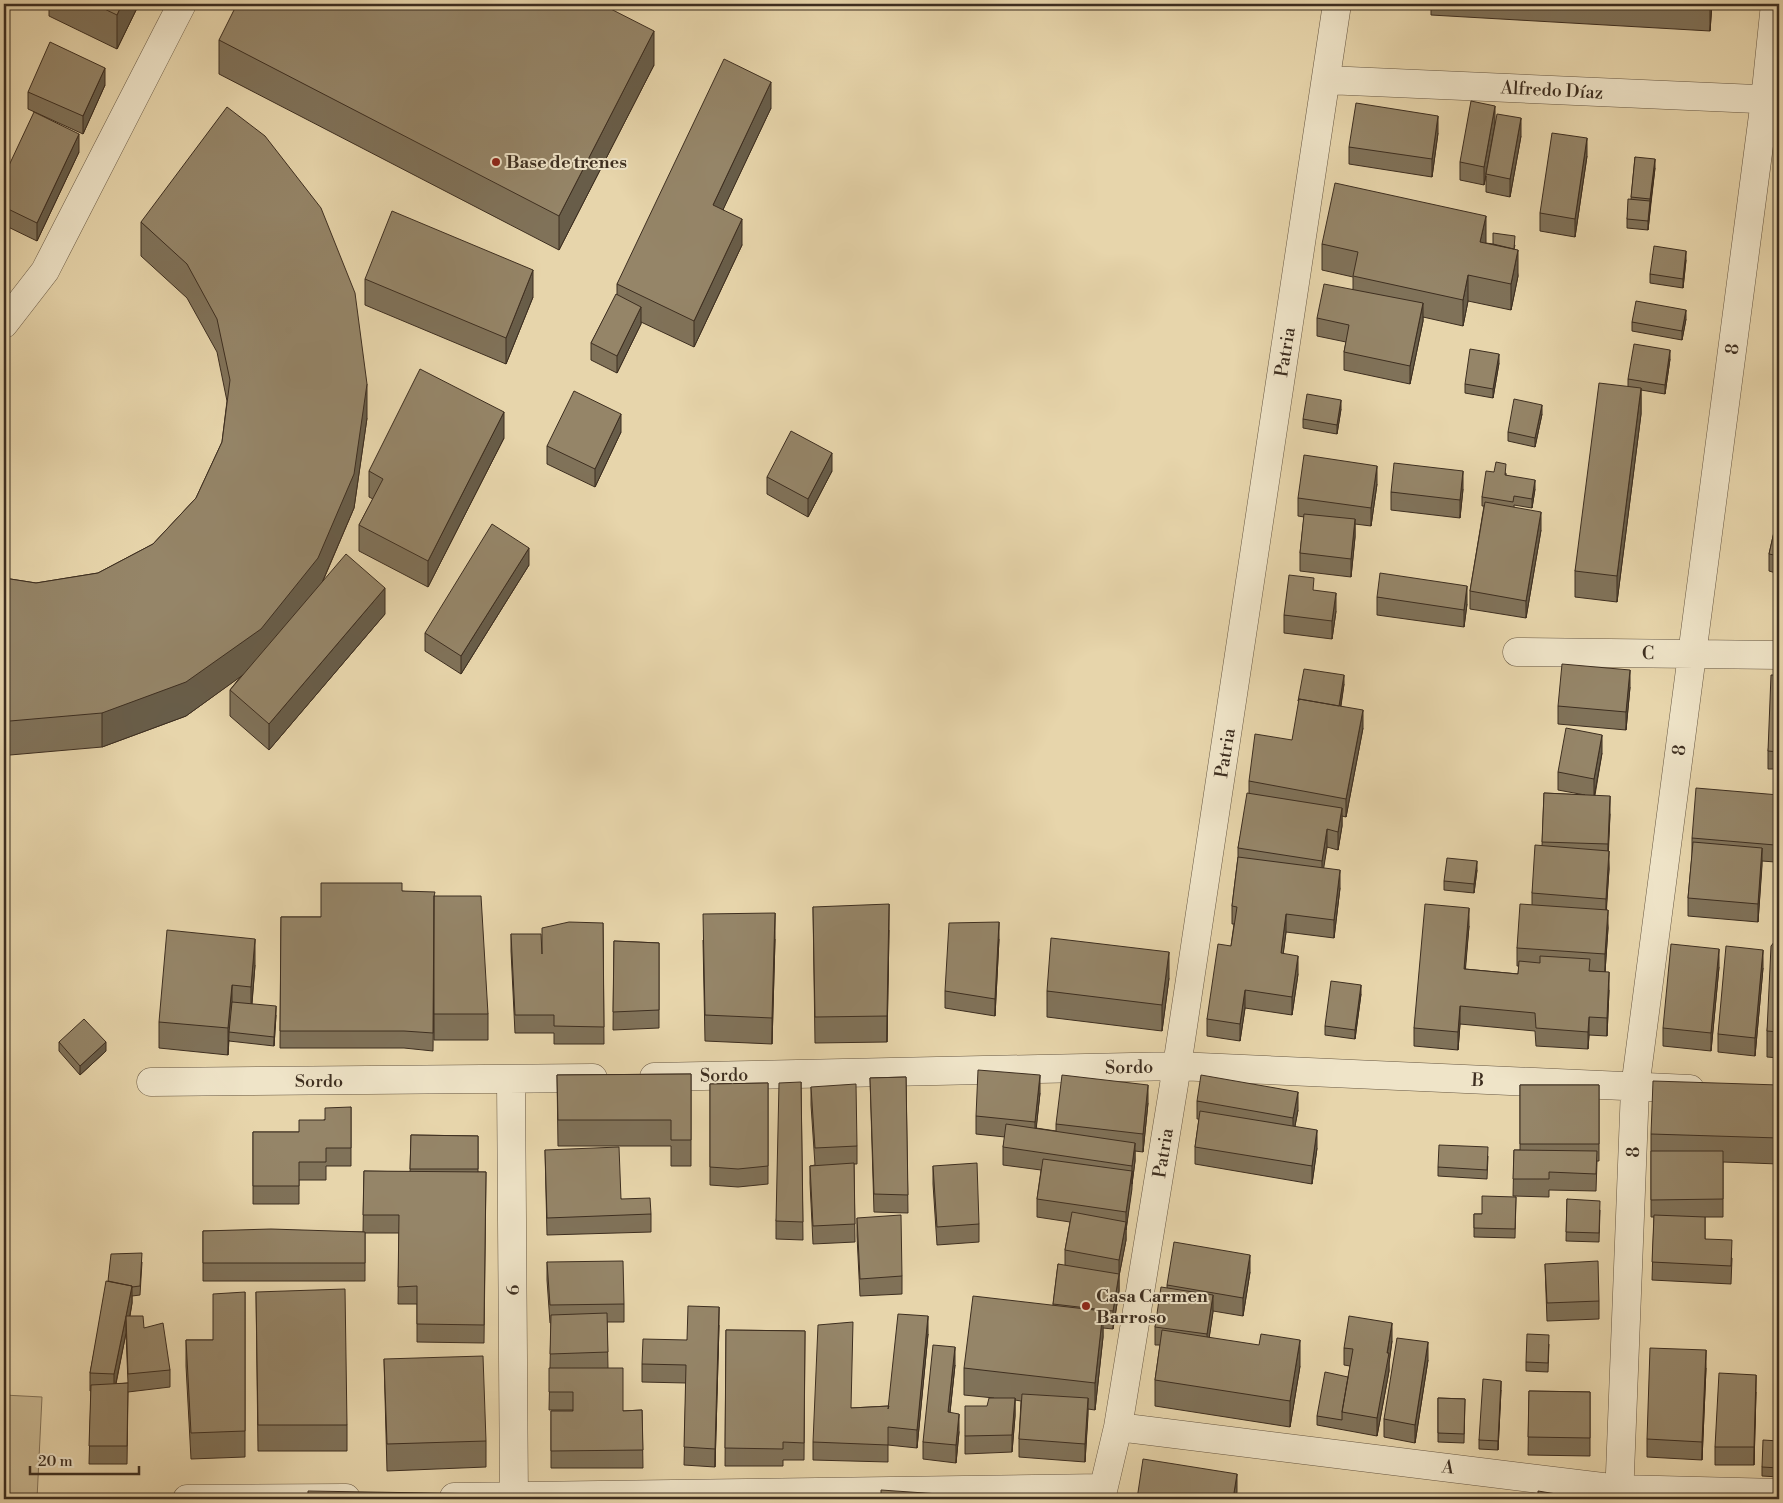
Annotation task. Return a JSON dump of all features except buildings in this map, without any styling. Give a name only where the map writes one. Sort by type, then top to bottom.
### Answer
[{"type":"street","points":[[4,324],[45,271],[182,4]]},
{"type":"street","name":"Patria","points":[[1102,1494],[1118,1427],[1178,1066],[1337,4]]},
{"type":"street","name":"8","points":[[1619,1494],[1635,1088],[1692,654],[1772,100],[1775,4]]},
{"type":"street","name":"Alfredo Díaz","points":[[1326,80],[1772,100]]},
{"type":"street","name":"C","points":[[1517,652],[1779,655]]},
{"type":"street","name":"Sordo","points":[[151,1082],[511,1080],[1178,1066]]},
{"type":"street","name":"B","points":[[1178,1066],[1712,1090]]},
{"type":"street","name":"6","points":[[511,1080],[514,1498]]},
{"type":"street","name":"A","points":[[1118,1427],[1619,1494],[1779,1493]]},
{"type":"street","points":[[425,1498],[1102,1494]]},
{"type":"street","points":[[187,1499],[375,1498]]},
{"type":"shaded area","points":[[4,1395],[42,1397],[37,1499],[4,1499]]},
{"type":"place","name":"Base de trenes","points":[[496,162]]},
{"type":"place","name":"Casa Carmen Barroso","points":[[1086,1306]]}]
